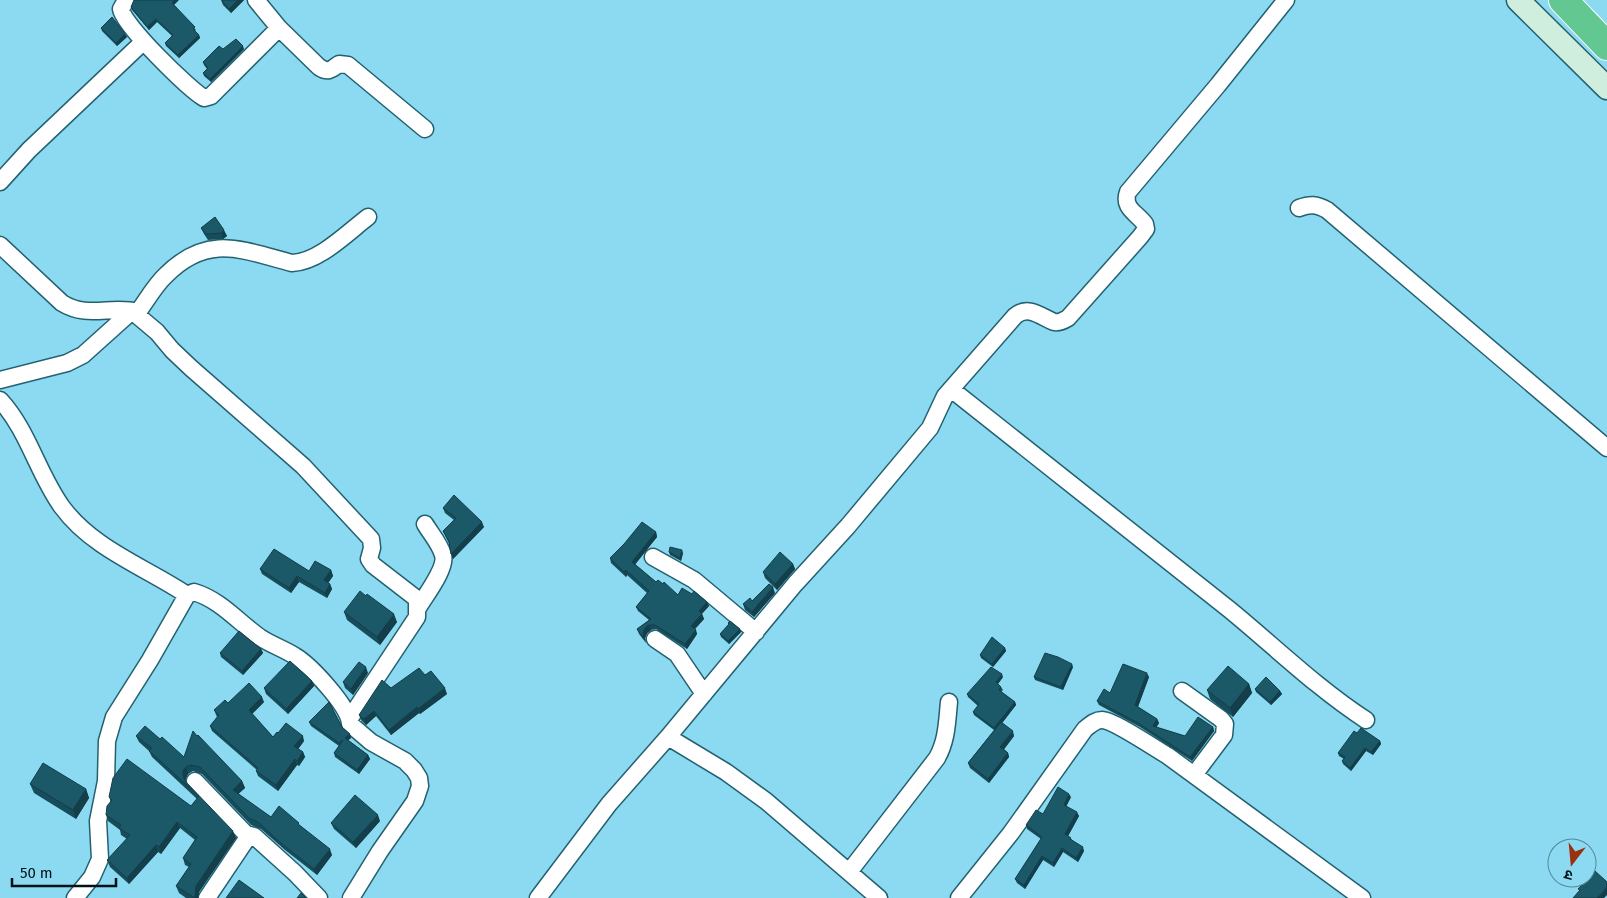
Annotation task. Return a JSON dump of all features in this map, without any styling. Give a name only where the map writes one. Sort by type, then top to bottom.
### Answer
[{"type":"highway","points":[[1563,0],[1607,46]]},
{"type":"street","points":[[126,0],[121,10],[122,14],[143,42],[200,95],[208,98],[279,28]]},
{"type":"street","points":[[256,0],[279,28],[320,67],[330,71],[339,64],[348,65],[425,129]]},
{"type":"street","points":[[538,898],[609,804],[930,428],[945,396],[982,352],[1019,312],[1029,310],[1058,322],[1068,318],[1140,238],[1146,229],[1145,224],[1128,207],[1126,197],[1128,192],[1218,85],[1286,0]]},
{"type":"street","points":[[1518,0],[1607,88]]},
{"type":"street","points":[[0,182],[29,150],[143,42]]},
{"type":"street","points":[[1299,208],[1314,204],[1327,210],[1607,448]]},
{"type":"street","points":[[0,380],[67,364],[135,312],[165,275],[188,257],[202,251],[220,247],[238,249],[292,263],[302,263],[312,259],[368,217]]},
{"type":"street","points":[[0,245],[62,304],[72,309],[96,312],[116,309],[135,312],[191,368],[316,480],[370,539],[372,548],[370,562],[417,599],[417,617],[350,718],[350,724],[371,742],[405,761],[419,778],[420,786],[415,801],[380,851],[351,898]]},
{"type":"street","points":[[951,388],[1232,612],[1317,685],[1366,720]]},
{"type":"street","points":[[0,400],[15,419],[51,490],[63,508],[75,521],[114,552],[187,595]]},
{"type":"street","points":[[418,608],[444,565],[443,553],[425,524]]},
{"type":"street","points":[[652,557],[694,580],[756,632]]},
{"type":"street","points":[[75,898],[92,877],[100,859],[98,821],[106,781],[107,741],[110,728],[123,702],[150,660],[187,595],[194,592],[203,594],[261,638],[296,656],[331,690],[350,718]]},
{"type":"street","points":[[654,639],[677,654],[704,694]]},
{"type":"street","points":[[1182,690],[1225,724],[1224,735],[1194,775]]},
{"type":"street","points":[[849,872],[937,758],[944,746],[949,702]]},
{"type":"street","points":[[959,898],[1021,818],[1085,729],[1095,721],[1101,720],[1114,725],[1168,756],[1362,898]]},
{"type":"street","points":[[668,737],[726,772],[766,802],[879,898]]},
{"type":"street","points":[[195,781],[246,834],[254,836],[319,898]]},
{"type":"street","points":[[207,898],[248,837],[246,834]]},
{"type":"building","points":[[134,0],[175,0],[172,3],[195,27],[193,29],[199,35],[178,55],[165,43],[173,35],[156,19],[147,27],[131,7]]},
{"type":"building","points":[[223,0],[238,0],[229,9]]},
{"type":"building","points":[[112,17],[125,34],[116,43],[101,28]]},
{"type":"building","points":[[236,39],[243,46],[210,79],[203,73],[208,68],[203,62],[219,46],[223,49]]},
{"type":"building","points":[[215,217],[224,230],[221,233],[206,234],[201,228]]},
{"type":"building","points":[[454,495],[482,522],[451,554],[449,542],[443,531],[456,518],[443,508]]},
{"type":"building","points":[[642,522],[656,532],[632,562],[656,582],[658,580],[663,584],[664,582],[678,595],[682,588],[692,594],[694,591],[707,602],[699,611],[702,614],[691,626],[696,630],[685,644],[655,625],[649,625],[645,628],[643,633],[644,639],[637,629],[651,619],[636,607],[649,591],[626,570],[624,572],[610,558]]},
{"type":"building","points":[[670,547],[682,550],[680,558],[669,552]]},
{"type":"building","points":[[274,549],[309,571],[315,561],[331,570],[324,580],[330,584],[325,593],[297,576],[289,588],[260,569]]},
{"type":"building","points":[[780,552],[793,564],[775,584],[763,572]]},
{"type":"building","points":[[769,584],[773,587],[752,612],[743,604],[750,598],[752,601]]},
{"type":"building","points":[[360,591],[394,614],[377,637],[344,612]]},
{"type":"building","points":[[730,621],[740,629],[728,641],[720,634]]},
{"type":"building","points":[[239,631],[261,649],[242,671],[220,653]]},
{"type":"building","points":[[992,637],[1005,648],[992,664],[980,655]]},
{"type":"building","points":[[1045,653],[1072,664],[1061,687],[1034,677]]},
{"type":"building","points":[[290,661],[312,681],[286,709],[264,688]]},
{"type":"building","points":[[359,662],[366,667],[351,689],[343,682]]},
{"type":"building","points":[[1123,664],[1147,673],[1135,705],[1157,719],[1153,726],[1185,736],[1198,717],[1213,727],[1190,757],[1138,723],[1097,701],[1104,689],[1110,693]]},
{"type":"building","points":[[1228,666],[1249,684],[1230,708],[1207,690]]},
{"type":"building","points":[[991,667],[1002,674],[996,682],[1001,687],[999,690],[1015,702],[994,728],[973,712],[979,704],[967,694]]},
{"type":"building","points":[[419,668],[425,675],[431,671],[445,688],[418,709],[417,707],[389,730],[374,711],[364,719],[359,715],[382,680],[391,688]]},
{"type":"building","points":[[1266,677],[1280,691],[1270,702],[1255,689]]},
{"type":"building","points":[[249,683],[262,697],[249,710],[273,737],[286,723],[303,736],[294,746],[303,752],[297,761],[295,759],[276,785],[256,771],[258,768],[210,726],[219,715],[214,710],[225,700],[228,703]]},
{"type":"building","points":[[329,702],[342,727],[350,734],[345,738],[368,755],[357,770],[334,753],[343,740],[339,743],[309,722]]},
{"type":"building","points":[[1001,722],[1013,731],[1000,747],[1008,753],[988,779],[968,763]]},
{"type":"building","points":[[145,726],[160,739],[162,737],[184,757],[193,731],[242,781],[233,790],[271,817],[279,806],[298,824],[330,849],[314,869],[258,822],[249,818],[200,767],[191,765],[183,771],[185,781],[233,831],[196,886],[195,898],[176,886],[191,864],[183,858],[197,837],[177,822],[159,847],[156,845],[127,878],[107,860],[130,835],[119,828],[121,825],[106,815],[107,806],[112,800],[109,797],[113,778],[127,759],[191,806],[199,796],[149,751],[152,748],[136,736]]},
{"type":"building","points":[[1361,728],[1380,741],[1371,752],[1365,748],[1350,768],[1342,761],[1345,757],[1338,753],[1354,731],[1357,733]]},
{"type":"building","points":[[43,763],[86,789],[73,810],[30,784]]},
{"type":"building","points":[[1058,787],[1069,794],[1064,805],[1077,812],[1065,834],[1083,847],[1076,858],[1062,848],[1053,863],[1042,856],[1024,885],[1015,879],[1042,837],[1026,825],[1036,810],[1043,814]]},
{"type":"building","points":[[355,795],[378,815],[353,842],[331,823]]},
{"type":"building","points":[[1597,873],[1607,882],[1607,887],[1597,898],[1573,898],[1580,890],[1578,889],[1597,888]]},
{"type":"building","points":[[239,880],[264,898],[226,898]]},
{"type":"building","points":[[301,893],[306,898],[297,898]]}]
